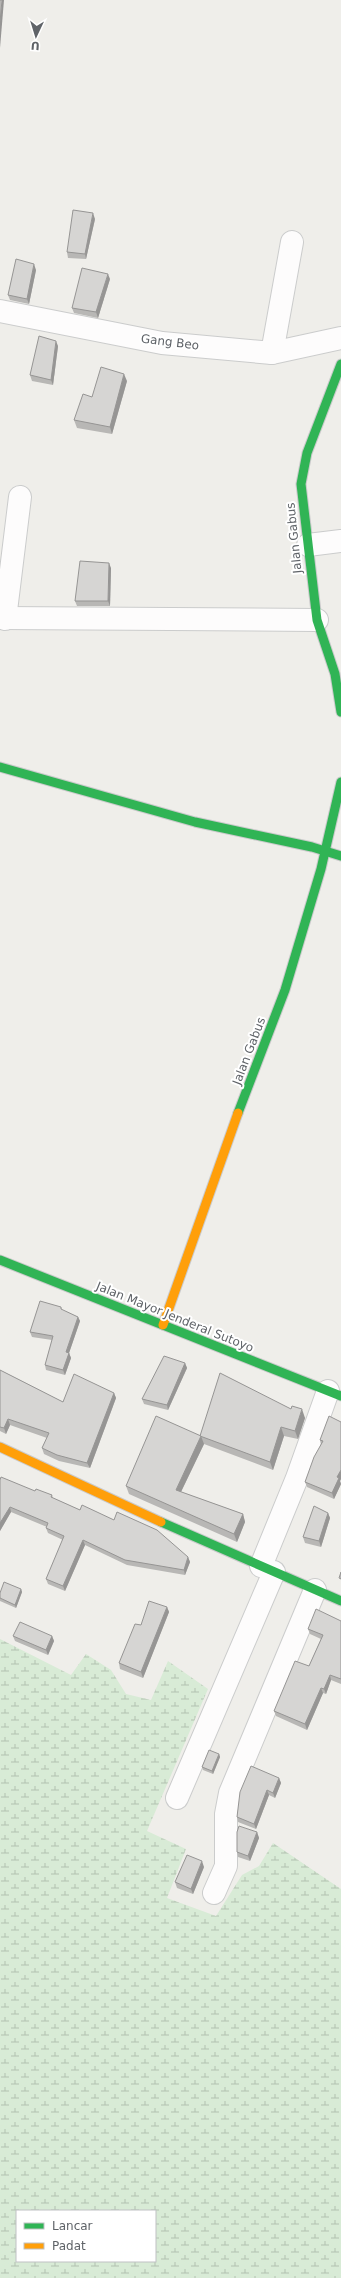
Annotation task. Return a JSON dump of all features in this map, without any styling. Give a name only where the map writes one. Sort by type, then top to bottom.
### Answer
[{"type":"street","points":[[272,353],[292,242]]},
{"type":"street","name":"Gang Beo","points":[[0,311],[162,343],[272,353],[341,338]]},
{"type":"street","name":"Jalan Gabus","points":[[341,364],[307,453],[301,484],[312,590],[317,620],[335,674],[341,712]]},
{"type":"street","points":[[20,497],[2,618],[317,620]]},
{"type":"street","points":[[308,545],[341,541]]},
{"type":"street","points":[[286,621],[312,590]]},
{"type":"street","points":[[0,767],[224,830],[324,854],[341,856]]},
{"type":"street","name":"Jalan Gabus","points":[[163,1325],[238,1112],[285,990],[321,869],[341,782]]},
{"type":"street","name":"Jalan Mayor Jenderal Sutoyo","points":[[0,1260],[335,1393]]},
{"type":"street","points":[[177,1798],[267,1569],[297,1478],[335,1393]]},
{"type":"street","points":[[0,1447],[267,1569],[341,1601]]},
{"type":"street","points":[[214,1893],[226,1866],[226,1814],[230,1793],[315,1590]]},
{"type":"green space","points":[[0,1639],[71,1675],[86,1654],[111,1670],[126,1694],[151,1700],[168,1661],[208,1689],[147,1831],[186,1849],[167,1898],[216,1916],[242,1875],[259,1866],[273,1843],[341,1889],[341,2278],[0,2278]]},
{"type":"building","points":[[0,0],[2,0],[0,22]]},
{"type":"building","points":[[73,210],[93,213],[85,254],[67,252]]},
{"type":"building","points":[[16,259],[34,264],[27,299],[8,295]]},
{"type":"building","points":[[82,268],[108,274],[96,312],[72,308]]},
{"type":"building","points":[[39,336],[56,341],[51,380],[30,375]]},
{"type":"building","points":[[101,367],[124,374],[110,427],[74,420],[83,394],[92,397]]},
{"type":"building","points":[[80,561],[109,563],[108,601],[75,601]]},
{"type":"building","points":[[40,1301],[61,1307],[61,1309],[78,1317],[66,1352],[69,1353],[63,1370],[45,1365],[53,1336],[30,1332]]},
{"type":"building","points":[[164,1356],[185,1363],[167,1405],[142,1399]]},
{"type":"building","points":[[0,1370],[63,1402],[74,1374],[114,1393],[87,1463],[57,1455],[42,1448],[49,1433],[8,1419],[4,1428],[0,1427]]},
{"type":"building","points":[[220,1373],[291,1409],[292,1406],[302,1409],[295,1431],[281,1427],[270,1462],[200,1436]]},
{"type":"building","points":[[156,1416],[201,1436],[176,1490],[243,1514],[234,1534],[126,1486]]},
{"type":"building","points":[[329,1416],[341,1422],[341,1470],[332,1493],[305,1482],[314,1457],[323,1441],[320,1440]]},
{"type":"building","points":[[1,1477],[35,1491],[36,1489],[52,1495],[51,1497],[80,1510],[82,1505],[114,1520],[117,1512],[157,1530],[188,1557],[184,1570],[125,1560],[83,1540],[63,1586],[46,1579],[64,1536],[46,1528],[48,1523],[10,1507],[0,1523]]},
{"type":"building","points":[[314,1506],[328,1513],[319,1541],[303,1537]]},
{"type":"building","points":[[4,1582],[21,1589],[15,1605],[0,1598],[0,1593]]},
{"type":"building","points":[[149,1601],[167,1607],[141,1672],[119,1663],[135,1624],[141,1625]]},
{"type":"building","points":[[316,1609],[341,1621],[341,1679],[330,1675],[324,1689],[321,1688],[305,1724],[274,1711],[295,1661],[309,1666],[323,1635],[308,1629]]},
{"type":"building","points":[[20,1622],[52,1636],[46,1650],[13,1636]]},
{"type":"building","points":[[209,1750],[219,1754],[212,1771],[202,1767]]},
{"type":"building","points":[[251,1766],[279,1778],[273,1793],[267,1790],[254,1824],[237,1817],[240,1792]]},
{"type":"building","points":[[239,1826],[257,1832],[248,1856],[237,1852],[237,1832]]},
{"type":"building","points":[[187,1855],[202,1861],[191,1889],[175,1882]]},
{"type":"traffic: fast","points":[[341,364],[307,453],[301,484],[317,620],[335,674],[341,712]]},
{"type":"traffic: fast","points":[[0,767],[195,822],[312,847],[341,856]]},
{"type":"traffic: fast","points":[[238,1113],[285,990],[321,869],[341,782]]},
{"type":"traffic: fast","points":[[0,1260],[341,1396]]},
{"type":"traffic: fast","points":[[161,1522],[341,1601]]},
{"type":"traffic: slow","points":[[163,1325],[238,1113]]},
{"type":"traffic: slow","points":[[0,1447],[161,1522]]}]
